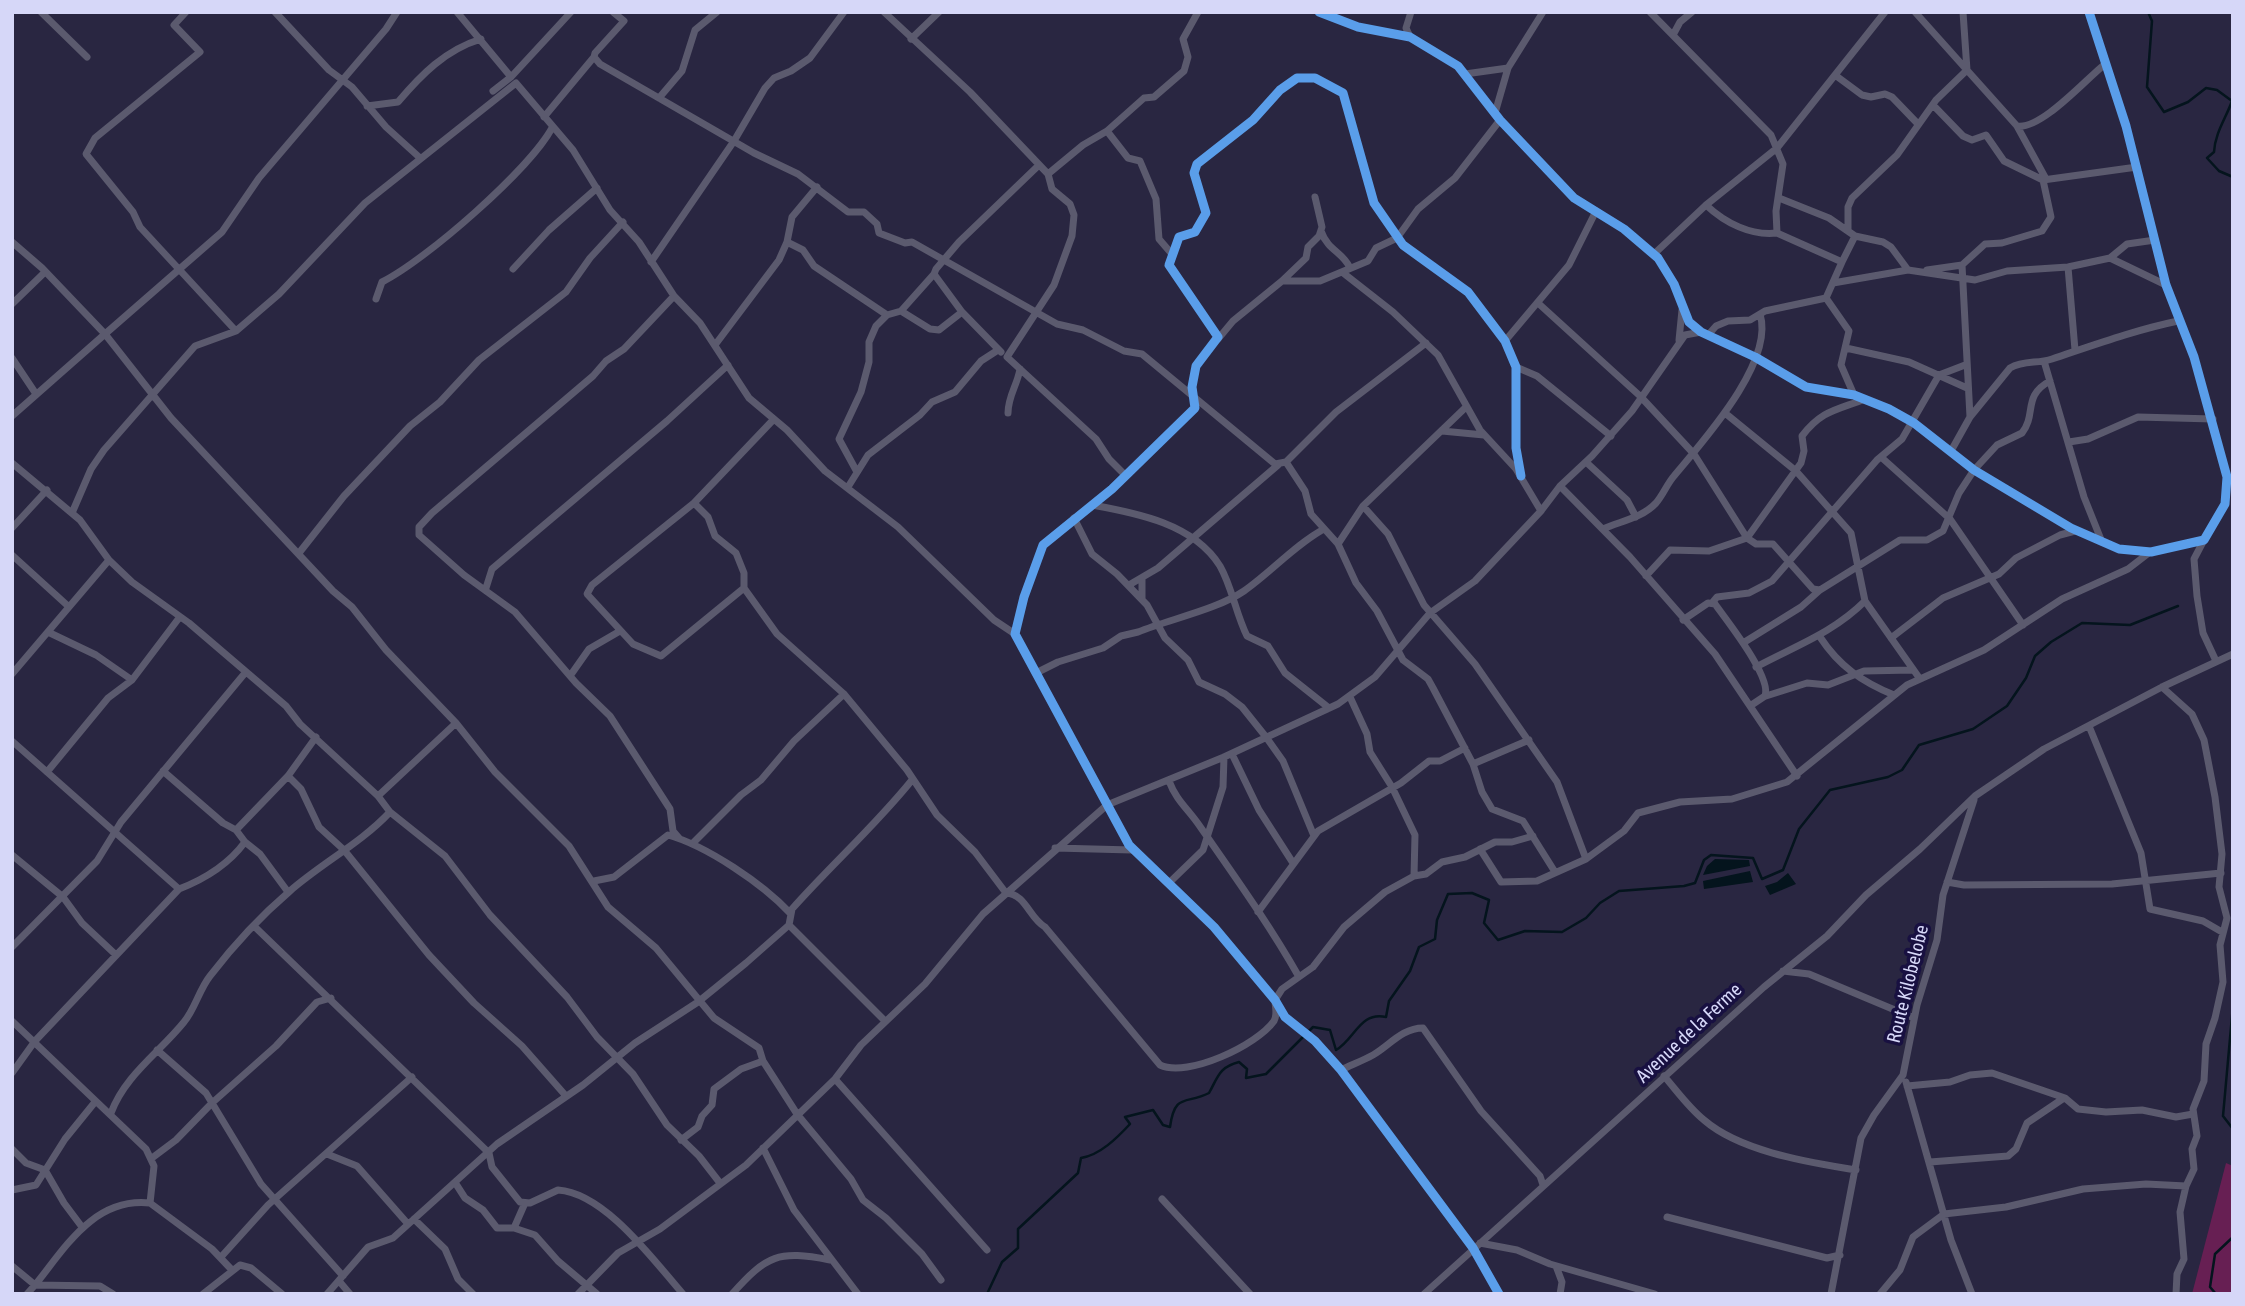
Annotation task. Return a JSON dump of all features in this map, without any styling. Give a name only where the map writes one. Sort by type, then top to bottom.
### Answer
[{"type":"street","points":[[41,12],[87,57]]},
{"type":"street","points":[[186,12],[174,24],[200,52],[95,138],[86,154],[133,212],[140,227],[236,331]]},
{"type":"street","points":[[275,12],[329,71],[342,79],[419,156]]},
{"type":"street","points":[[12,416],[222,232],[259,178],[397,12]]},
{"type":"street","points":[[457,12],[511,76]]},
{"type":"street","points":[[493,91],[511,76],[571,12]]},
{"type":"street","points":[[612,12],[624,20]]},
{"type":"street","points":[[659,97],[682,71],[695,30],[717,12]]},
{"type":"street","points":[[651,262],[734,141],[765,88],[774,78],[792,71],[810,58],[844,12]]},
{"type":"street","points":[[884,12],[970,92],[1048,174],[1052,189],[1070,204],[1074,224],[1069,248],[1054,285],[1007,357]]},
{"type":"street","points":[[911,39],[939,12]]},
{"type":"street","points":[[1048,174],[1083,145],[1107,131],[1144,98],[1154,97],[1184,71],[1188,57],[1183,39],[1198,12]]},
{"type":"street","points":[[1319,12],[1358,27],[1410,37],[1432,48],[1465,74],[1497,116],[1574,198],[1624,229],[1654,254],[1674,284],[1682,310],[1689,322],[1705,333],[1755,357],[1806,387],[1866,399],[1914,424],[1974,470],[2076,530],[2102,542],[2119,549],[2151,552],[2204,541]]},
{"type":"street","points":[[1410,37],[1406,27],[1411,12]]},
{"type":"street","points":[[1282,281],[1320,281],[1368,261],[1376,248],[1397,238],[1418,209],[1455,178],[1497,116],[1508,68],[1543,12]]},
{"type":"street","points":[[1650,12],[1771,135],[1783,164],[1777,233]]},
{"type":"street","points":[[1673,35],[1680,22],[1692,12]]},
{"type":"street","points":[[1654,254],[1706,205],[1777,148],[1885,12]]},
{"type":"street","points":[[1915,12],[2017,125],[2045,179],[2051,217],[2042,231],[2002,243],[1985,244],[1962,265],[1922,271]]},
{"type":"street","points":[[1848,230],[1848,207],[1852,198],[1897,155],[1933,105],[1967,70],[1963,12]]},
{"type":"street","points":[[2089,12],[2137,167],[2166,285],[2194,357],[2213,419],[2228,488],[2225,504],[2194,559],[2200,621],[2216,661]]},
{"type":"street","points":[[544,117],[630,13]]},
{"type":"street","points":[[367,106],[398,102],[429,68],[461,47],[481,39]]},
{"type":"street","points":[[594,57],[600,64],[734,141],[786,167],[848,212],[860,211],[871,217],[877,224],[879,233],[905,243],[912,242],[1057,324],[1083,330],[1124,351],[1142,354],[1196,401],[1282,463],[1305,491],[1311,514],[1338,544],[1356,583],[1377,611],[1403,660],[1428,679],[1473,764],[1482,792],[1492,809],[1523,821],[1555,872]]},
{"type":"street","points":[[2017,125],[2030,125],[2045,115],[2105,65]]},
{"type":"street","points":[[1465,74],[1508,68]]},
{"type":"street","points":[[1835,75],[1862,95],[1871,97],[1885,94],[1892,97],[1918,124]]},
{"type":"street","points":[[1218,339],[1169,265],[1171,253],[1179,237],[1195,232],[1206,213],[1194,173],[1197,164],[1253,120],[1280,90],[1297,78],[1315,78],[1343,93],[1374,203],[1397,238],[1468,292],[1504,341],[1516,368],[1516,448],[1521,476]]},
{"type":"street","points":[[72,513],[91,469],[150,394],[195,346],[236,331],[279,294],[365,203],[385,189],[419,156],[487,104],[502,97],[516,83],[573,150],[610,210],[623,222],[674,296],[700,323],[749,398],[774,419],[825,471],[898,527],[994,620],[1015,634],[1132,850],[1170,882],[1214,927],[1275,1000],[1285,1017],[1315,1041],[1341,1070],[1477,1246],[1499,1294]]},
{"type":"street","points":[[1933,105],[1963,136],[1972,140],[1986,135],[2004,161],[2045,179],[2137,167]]},
{"type":"street","points":[[376,299],[383,282],[398,274],[457,227],[542,146],[552,128]]},
{"type":"street","points":[[1107,131],[1129,158],[1140,161],[1156,199],[1159,239],[1171,253]]},
{"type":"street","points":[[857,472],[839,439],[861,392],[869,362],[869,342],[876,326],[887,315],[901,311],[934,274],[942,259],[1039,165]]},
{"type":"street","points":[[715,345],[779,260],[787,242],[792,217],[817,187]]},
{"type":"street","points":[[513,269],[549,230],[597,188]]},
{"type":"street","points":[[1315,197],[1321,230],[1329,247],[1345,259],[1346,270],[1426,343],[1451,376],[1484,435],[1521,476],[1541,511]]},
{"type":"street","points":[[1779,198],[1829,218],[1855,236],[1883,242],[1891,247],[1908,270]]},
{"type":"street","points":[[1706,205],[1736,226],[1768,234],[1777,233],[1842,261]]},
{"type":"street","points":[[1504,341],[1569,265],[1596,212]]},
{"type":"street","points":[[299,553],[344,496],[410,426],[440,402],[479,360],[566,292],[590,258],[623,222]]},
{"type":"street","points":[[1015,634],[1039,550],[1188,418],[1195,408],[1192,387],[1196,366],[1233,321],[1306,258],[1308,247],[1321,230]]},
{"type":"street","points":[[1826,298],[1855,236]]},
{"type":"street","points":[[1833,283],[1908,270],[1964,279],[2018,269],[2068,267],[2110,258],[2127,244],[2155,240]]},
{"type":"street","points":[[12,242],[46,272],[104,334],[150,394],[456,723],[495,772],[569,846],[594,881],[608,907],[656,948],[698,1002],[714,1018],[759,1048],[763,1061],[797,1114],[851,1179],[863,1200],[886,1218],[922,1254],[941,1280]]},
{"type":"street","points":[[787,242],[803,250],[824,274],[887,315]]},
{"type":"street","points":[[2110,258],[2166,285]]},
{"type":"street","points":[[1962,265],[1965,365],[1970,416]]},
{"type":"street","points":[[2068,267],[2074,350]]},
{"type":"street","points":[[12,304],[46,272]]},
{"type":"street","points":[[934,274],[962,312],[998,350],[1096,439],[1109,459],[1125,475]]},
{"type":"street","points":[[674,296],[624,349],[606,361],[419,527],[419,535],[464,575],[486,588],[515,612],[570,676],[610,716],[670,809],[673,831],[679,838]]},
{"type":"street","points":[[578,1294],[618,1253],[720,1183],[763,1147],[835,1079],[885,1021],[934,974],[966,932],[1055,848],[1107,805],[1228,756],[1350,697],[1398,651],[1430,613],[1475,581],[1541,511],[1560,486],[1611,436],[1685,335],[1705,333],[1728,321],[1750,320],[1760,314],[1826,298]]},
{"type":"street","points":[[1826,298],[1849,331],[1842,365],[1854,395]]},
{"type":"street","points":[[1538,303],[1640,396],[1694,454],[1747,538],[1756,544],[1773,544],[1813,589],[1821,590]]},
{"type":"street","points":[[1679,343],[1682,310]]},
{"type":"street","points":[[901,311],[930,330],[939,330],[962,312]]},
{"type":"street","points":[[1603,529],[1636,517],[1656,503],[1725,413],[1755,357],[1763,331],[1760,314]]},
{"type":"street","points":[[1951,452],[1970,416],[2010,368],[2019,363],[2044,361],[2178,321]]},
{"type":"street","points":[[1129,585],[1142,580],[1282,463],[1336,412],[1426,343]]},
{"type":"street","points":[[1846,348],[1909,362],[1967,388]]},
{"type":"street","points":[[848,487],[877,447],[920,415],[932,402],[956,391],[981,361],[998,350]]},
{"type":"street","points":[[12,358],[36,394]]},
{"type":"street","points":[[2044,361],[2084,497],[2102,542]]},
{"type":"street","points":[[486,588],[492,569],[677,412],[728,365]]},
{"type":"street","points":[[1683,620],[1712,603],[1717,597],[1749,593],[1772,581],[1881,457],[1902,439],[1914,424],[1939,375],[1965,365]]},
{"type":"street","points":[[1516,368],[1537,376],[1611,436]]},
{"type":"street","points":[[1008,413],[1008,400],[1015,389],[1020,369]]},
{"type":"street","points":[[1743,643],[1900,540],[1927,540],[1943,531],[1950,519],[1958,493],[1974,470],[1997,445],[2022,433],[2026,428],[2030,402],[2038,388],[2050,381]]},
{"type":"street","points":[[1646,576],[1670,550],[1709,551],[1747,538],[1796,471],[1804,457],[1802,436],[1818,417],[1866,399]]},
{"type":"street","points":[[1338,544],[1363,506],[1466,407]]},
{"type":"street","points":[[1725,413],[1796,471],[1851,533],[1865,601],[1920,679]]},
{"type":"street","points":[[2069,442],[2088,439],[2138,417],[2213,419]]},
{"type":"street","points":[[744,588],[661,656],[633,644],[587,593],[592,585],[694,503],[774,419]]},
{"type":"street","points":[[1442,431],[1484,435]]},
{"type":"street","points":[[1881,457],[1950,519],[1991,575],[2022,625]]},
{"type":"street","points":[[1586,462],[1627,500],[1636,517]]},
{"type":"street","points":[[12,463],[72,513],[109,560],[179,618],[189,623],[286,706],[378,796],[390,812],[415,829],[453,865],[490,915],[567,997],[633,1074],[659,1115],[720,1183]]},
{"type":"street","points":[[1560,486],[1603,529],[1715,654],[1797,776]]},
{"type":"street","points":[[12,528],[47,491]]},
{"type":"street","points":[[694,503],[708,517],[715,536],[736,553],[744,573],[744,588],[777,634],[844,694],[937,815],[975,852],[1006,893]]},
{"type":"street","points":[[1092,505],[1163,522],[1191,538],[1220,567],[1247,636],[1268,646],[1284,673],[1329,708]]},
{"type":"street","points":[[1363,506],[1388,534],[1408,578],[1430,613],[1456,639],[1530,740],[1556,782],[1586,859]]},
{"type":"street","points":[[1074,518],[1098,562],[1129,585],[1142,599],[1174,650],[1188,660],[1199,682],[1226,694],[1242,707],[1266,737],[1283,761],[1314,836]]},
{"type":"street","points":[[1036,673],[1058,662],[1103,648],[1121,636],[1231,597],[1247,589],[1304,541],[1324,530]]},
{"type":"street","points":[[1891,638],[1943,598],[1991,575],[1999,574],[2016,558],[2060,535],[2076,530]]},
{"type":"street","points":[[2175,548],[2194,559]]},
{"type":"street","points":[[1480,849],[1501,881],[1537,881],[1586,859],[1624,831],[1638,813],[1680,802],[1750,795],[1771,789],[1797,776],[1894,695],[1920,679],[1984,650],[2062,599],[2128,569],[2151,552]]},
{"type":"street","points":[[12,555],[68,606]]},
{"type":"street","points":[[12,674],[50,633],[68,606],[109,560]]},
{"type":"street","points":[[1142,580],[1142,599]]},
{"type":"street","points":[[1756,667],[1804,642],[1820,637],[1846,621],[1865,601]]},
{"type":"street","points":[[1712,603],[1743,643],[1767,692],[1765,696]]},
{"type":"street","points":[[47,772],[108,698],[132,680],[179,618]]},
{"type":"street","points":[[570,676],[589,649],[620,631]]},
{"type":"street","points":[[50,633],[96,655],[132,680]]},
{"type":"street","points":[[1820,637],[1835,660],[1877,688],[1894,695]]},
{"type":"street","name":"Avenue de la Ferme","points":[[1424,1294],[1664,1076],[1783,971],[1827,936],[1866,895],[1920,849],[1975,796],[2044,749],[2162,687],[2233,654]]},
{"type":"street","points":[[1750,706],[1765,696],[1807,683],[1828,685],[1873,669],[1912,670]]},
{"type":"street","points":[[12,947],[97,861],[114,834],[163,771],[245,673]]},
{"type":"street","points":[[2162,687],[2192,714],[2204,740],[2215,797],[2221,873],[2219,887],[2227,918],[2219,957],[2222,982],[2215,1018],[2206,1044],[2204,1081],[2193,1114],[2197,1136],[2192,1149],[2194,1169],[2186,1186],[2179,1220],[2184,1259],[2177,1274],[2176,1294]]},
{"type":"street","points":[[693,844],[741,795],[761,780],[794,741],[844,694]]},
{"type":"street","points":[[1350,697],[1365,727],[1370,752],[1392,787],[1415,835],[1414,876]]},
{"type":"street","points":[[378,796],[456,723]]},
{"type":"street","points":[[2089,726],[2133,830],[2150,909],[2203,921],[2222,932]]},
{"type":"street","points":[[236,830],[288,776],[316,737]]},
{"type":"street","points":[[1473,764],[1530,740]]},
{"type":"street","points":[[12,741],[179,889]]},
{"type":"street","points":[[1258,912],[1314,836],[1429,761],[1440,761],[1465,748]]},
{"type":"street","points":[[1170,882],[1198,858],[1207,839],[1223,787],[1228,756]]},
{"type":"street","points":[[1228,756],[1293,863]]},
{"type":"street","points":[[163,771],[223,823],[236,830],[245,842],[260,854],[288,892]]},
{"type":"street","points":[[288,776],[301,789],[319,827],[344,850],[444,972],[522,1046],[566,1096]]},
{"type":"street","points":[[327,1294],[368,1247],[393,1238],[456,1184],[497,1144],[616,1057],[698,1002],[789,925],[790,913],[856,839],[878,821],[912,780]]},
{"type":"street","points":[[1169,781],[1175,796],[1258,912],[1299,977]]},
{"type":"street","name":"Route Kilobelobe","points":[[1831,1294],[1861,1138],[1867,1125],[1903,1075],[1914,1018],[1937,940],[1947,882],[1975,796]]},
{"type":"street","points":[[111,1112],[133,1076],[184,1022],[209,977],[255,926],[288,892],[363,837],[390,812]]},
{"type":"street","points":[[594,881],[614,877],[668,835],[708,850],[779,901],[790,913]]},
{"type":"street","points":[[1006,893],[1013,893],[1024,902],[1033,919],[1045,927],[1123,1024],[1154,1060],[1166,1068],[1207,1063],[1250,1043],[1274,1020],[1277,1012],[1275,1000],[1282,989],[1313,967],[1344,928],[1385,892],[1414,876],[1495,842],[1512,842],[1532,836]]},
{"type":"street","points":[[12,1073],[35,1041],[179,889],[221,868],[245,842]]},
{"type":"street","points":[[1055,848],[1132,850]]},
{"type":"street","points":[[12,855],[63,897],[82,922],[116,955]]},
{"type":"street","points":[[1947,882],[1964,885],[2069,886],[2145,882],[2221,873]]},
{"type":"street","points":[[789,925],[885,1021]]},
{"type":"street","points":[[255,926],[489,1153],[489,1161],[496,1174],[510,1192],[525,1203]]},
{"type":"street","points":[[1783,971],[1809,974],[1914,1018]]},
{"type":"street","points":[[152,1158],[176,1140],[212,1103],[276,1046],[317,1002],[331,998]]},
{"type":"street","points":[[12,1021],[95,1102],[111,1112],[152,1158],[154,1174],[150,1203]]},
{"type":"street","points":[[1341,1070],[1375,1054],[1389,1042],[1415,1028],[1423,1028],[1481,1111],[1540,1176],[1543,1185]]},
{"type":"street","points":[[157,1050],[200,1087],[273,1200],[312,1238],[350,1294]]},
{"type":"street","points":[[681,1140],[698,1127],[702,1116],[712,1105],[713,1089],[741,1069],[763,1061]]},
{"type":"street","points":[[1907,1086],[1950,1083],[1970,1075],[1992,1073],[2065,1098],[2078,1109],[2092,1112],[2142,1110],[2176,1117],[2193,1114]]},
{"type":"street","points":[[1903,1075],[1944,1214],[1972,1294]]},
{"type":"street","points":[[1664,1076],[1704,1121],[1722,1132],[1767,1151],[1856,1170]]},
{"type":"street","points":[[221,1256],[273,1200],[412,1077]]},
{"type":"street","points":[[835,1079],[987,1250]]},
{"type":"street","points":[[1930,1162],[2008,1156],[2016,1149],[2027,1124],[2065,1098]]},
{"type":"street","points":[[12,1190],[36,1185],[95,1102]]},
{"type":"street","points":[[763,1147],[794,1210],[858,1294]]},
{"type":"street","points":[[12,1149],[26,1163],[45,1170],[82,1227]]},
{"type":"street","points":[[327,1154],[357,1166],[411,1222],[445,1249],[458,1279],[473,1294]]},
{"type":"street","points":[[1540,1176],[1552,1180]]},
{"type":"street","points":[[456,1184],[465,1198],[483,1210],[497,1228],[513,1228],[535,1235],[558,1261],[597,1294]]},
{"type":"street","points":[[1880,1294],[1900,1270],[1913,1237],[1944,1214],[2017,1205],[2083,1189],[2146,1184],[2186,1186]]},
{"type":"street","points":[[513,1228],[525,1203],[558,1190],[567,1191],[597,1206],[637,1242],[682,1294]]},
{"type":"street","points":[[1163,1199],[1250,1294]]},
{"type":"street","points":[[27,1294],[82,1227],[97,1215],[116,1208],[150,1203],[221,1256],[231,1269]]},
{"type":"street","points":[[1667,1217],[1827,1258],[1840,1255]]},
{"type":"street","points":[[1477,1246],[1517,1250],[1556,1266],[1655,1294]]},
{"type":"street","points":[[732,1294],[759,1267],[782,1255],[830,1260]]},
{"type":"street","points":[[203,1294],[231,1269],[246,1265],[282,1294]]},
{"type":"street","points":[[12,1266],[35,1285],[100,1286],[113,1294]]},
{"type":"street","points":[[1556,1266],[1562,1282],[1560,1294]]},
{"type":"shaded area","points":[[2226,1163],[2233,1166],[2233,1294],[2192,1294]]},
{"type":"water","points":[[1715,859],[1749,860],[1750,866],[1703,875],[1707,866]]},
{"type":"water","points":[[1750,871],[1753,882],[1704,889],[1703,881]]},
{"type":"water","points":[[1788,873],[1796,884],[1770,895],[1765,886],[1777,882]]},
{"type":"waterway","points":[[2148,12],[2152,21],[2147,87],[2164,112],[2188,102],[2206,88],[2217,90],[2232,101],[2214,152],[2207,158],[2219,171],[2233,177]]},
{"type":"waterway","points":[[987,1294],[1002,1262],[1018,1248],[1018,1229],[1078,1173],[1081,1158],[1101,1150],[1130,1124],[1125,1117],[1153,1110],[1163,1125],[1170,1127],[1178,1104],[1209,1093],[1220,1073],[1227,1067],[1239,1062],[1247,1069],[1246,1078],[1266,1074],[1313,1027],[1330,1030],[1336,1050],[1370,1018],[1386,1017],[1389,1001],[1410,971],[1419,947],[1435,939],[1437,920],[1448,894],[1472,893],[1489,900],[1484,923],[1498,940],[1525,931],[1562,932],[1586,918],[1600,903],[1619,891],[1695,883],[1704,860],[1711,855],[1753,858],[1762,879],[1783,870],[1799,829],[1830,790],[1888,777],[1902,770],[1919,745],[1973,729],[2007,706],[2026,678],[2035,656],[2051,642],[2082,623],[2130,625],[2178,606]]},
{"type":"waterway","points":[[2233,1005],[2223,1116],[2233,1129]]},
{"type":"waterway","points":[[2216,1294],[2210,1287],[2215,1254],[2233,1237]]},
{"type":"waterway","points":[[961,1294],[972,1294]]},
{"type":"cycle path","points":[[1319,12],[1358,27],[1410,37],[1458,66],[1500,120],[1574,198],[1624,229],[1658,258],[1674,284],[1689,322],[1701,332],[1755,357],[1806,387],[1854,395],[1889,409],[1914,423],[1974,470],[2071,528],[2119,549],[2151,552],[2204,540],[2225,504],[2227,477],[2194,357],[2166,285],[2126,126],[2089,12]]},
{"type":"cycle path","points":[[1499,1294],[1473,1248],[1341,1070],[1315,1041],[1285,1017],[1275,1000],[1214,927],[1129,845],[1015,634],[1024,597],[1043,545],[1112,489],[1195,408],[1192,387],[1196,366],[1218,337],[1169,265],[1179,237],[1195,232],[1206,213],[1194,173],[1197,164],[1253,120],[1280,90],[1297,78],[1315,78],[1343,93],[1374,203],[1403,245],[1468,292],[1505,341],[1516,367],[1516,448],[1521,476]]}]
